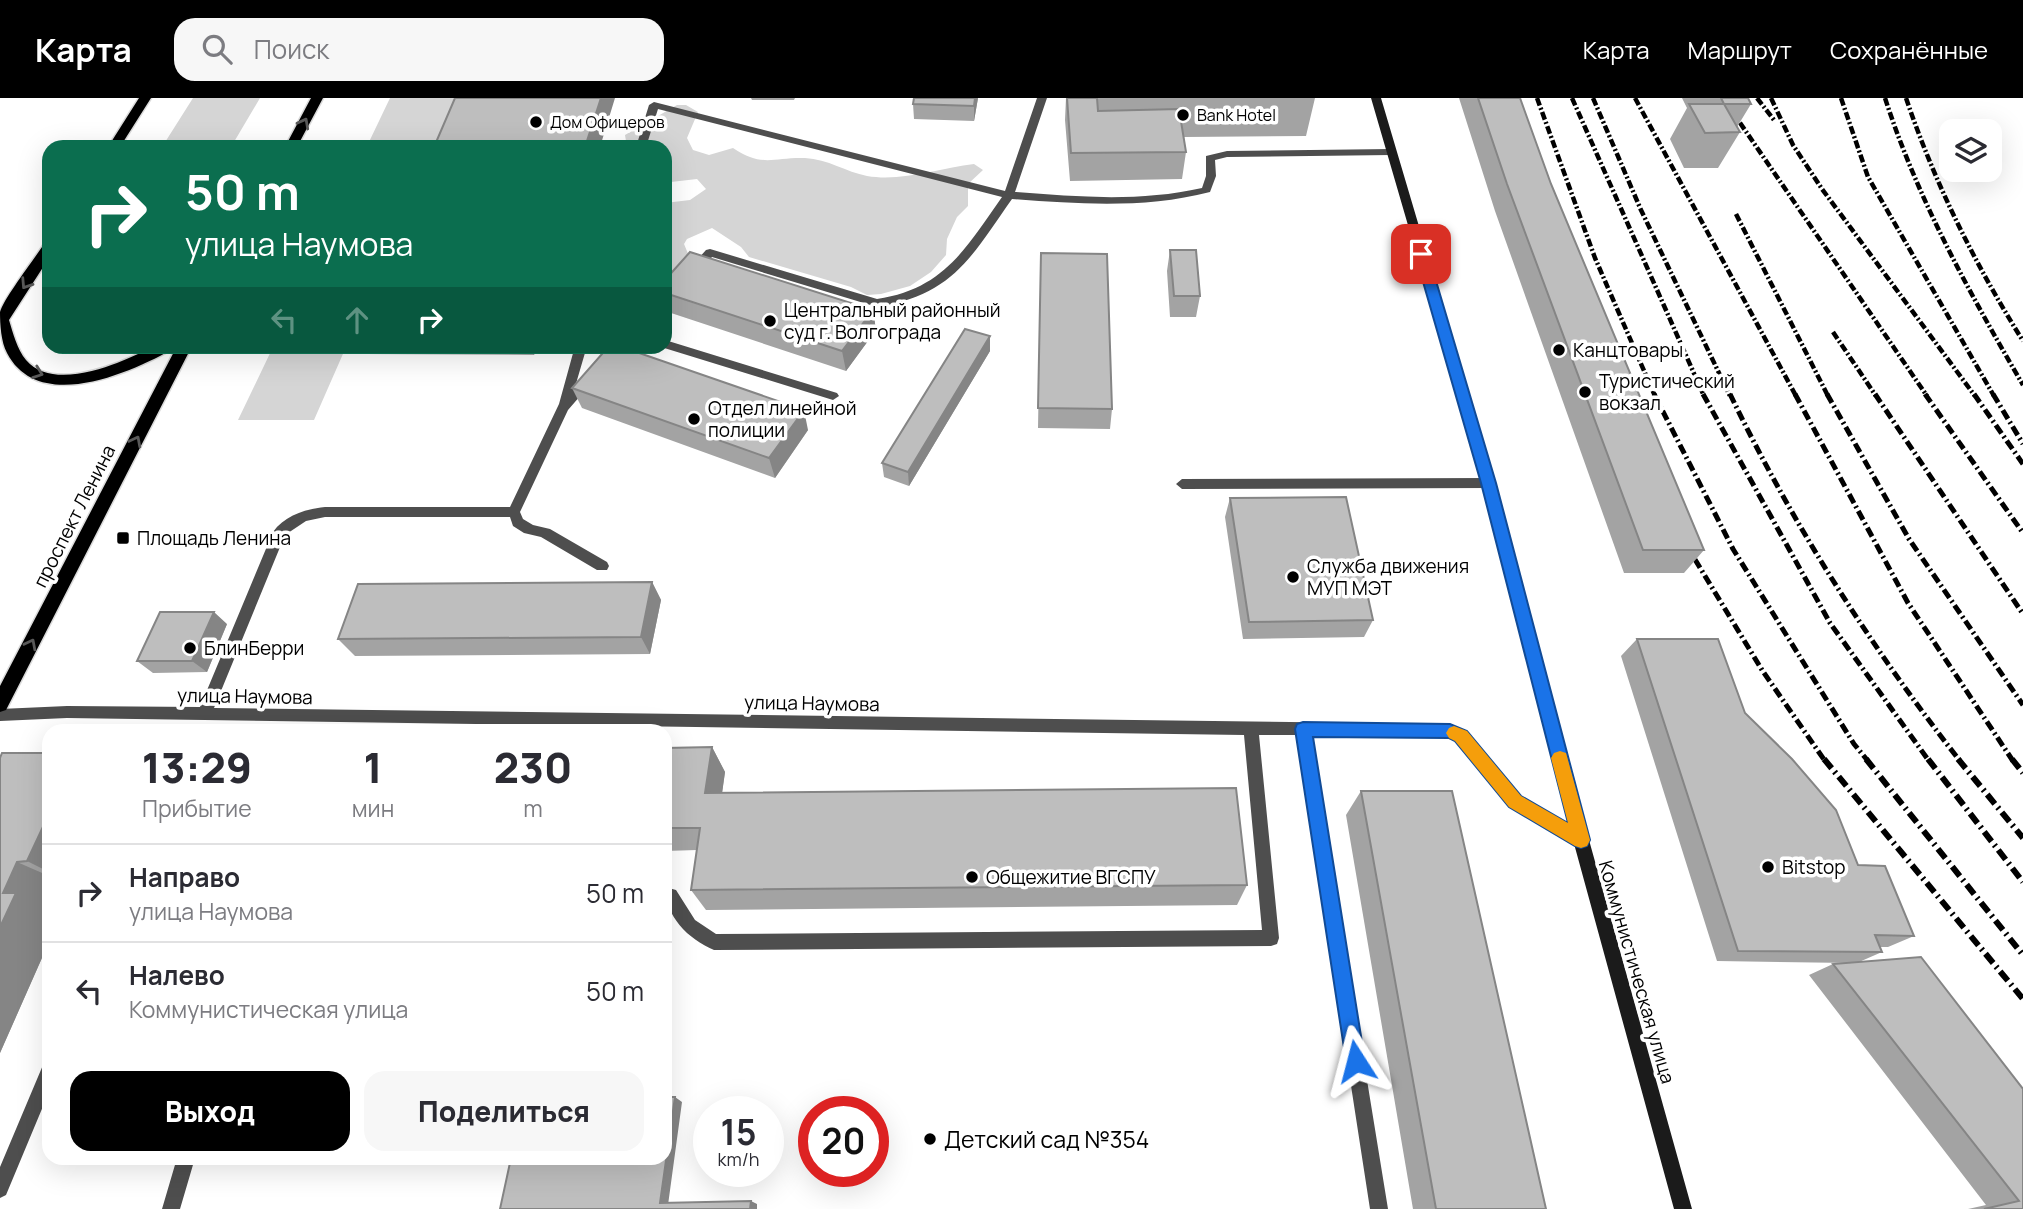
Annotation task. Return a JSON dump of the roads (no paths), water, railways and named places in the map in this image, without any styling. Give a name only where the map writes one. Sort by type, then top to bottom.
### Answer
[{"type":"main road","points":[[295,140],[317,98]]},
{"type":"main road","name":"Коммунистическая улица","points":[[1376,98],[1489,483],[1581,840],[1683,1209]]},
{"type":"main road","points":[[119,140],[145,100]]},
{"type":"main road","points":[[42,259],[1,326],[26,369],[46,377],[78,379],[130,366],[152,354]]},
{"type":"main road","name":"проспект Ленина","points":[[0,704],[181,354]]},
{"type":"lane","points":[[683,281],[710,253],[877,303],[902,301],[934,284],[957,266],[1009,195],[1042,98]]},
{"type":"lane","points":[[643,140],[654,105],[1009,195],[1093,201],[1185,196],[1206,190],[1211,176],[1210,158],[1227,154],[1391,152]]},
{"type":"lane","points":[[672,346],[833,396]]},
{"type":"lane","points":[[579,354],[563,407],[514,512],[518,522],[529,529],[545,533],[601,566]]},
{"type":"lane","points":[[563,407],[601,367]]},
{"type":"lane","points":[[1182,484],[1489,483]]},
{"type":"lane","points":[[204,714],[280,532],[288,524],[306,515],[325,512],[514,512]]},
{"type":"lane","name":"улица Наумова","points":[[0,715],[67,712],[1450,731],[1461,736],[1515,801],[1581,840]]},
{"type":"lane","points":[[672,898],[689,926],[714,942],[1271,937],[1251,729]]},
{"type":"lane","points":[[1303,729],[1379,1209]]},
{"type":"lane","points":[[0,1189],[42,1088]]},
{"type":"lane","points":[[171,1209],[184,1165]]},
{"type":"railway","points":[[1537,98],[1595,258],[1655,396]]},
{"type":"railway","points":[[1572,98],[1704,395]]},
{"type":"railway","points":[[1593,98],[1641,210],[1730,396]]},
{"type":"railway","points":[[1635,98],[1796,396]]},
{"type":"railway","points":[[1723,98],[1927,396]]},
{"type":"railway","points":[[1757,98],[1774,120]]},
{"type":"railway","points":[[1771,98],[1793,145],[1822,189],[1975,396]]},
{"type":"railway","points":[[1841,98],[1868,177],[1994,396]]},
{"type":"railway","points":[[1885,98],[1913,173],[1946,245],[2023,385]]},
{"type":"railway","points":[[1906,98],[1957,223],[2023,341]]},
{"type":"railway","points":[[1736,214],[1828,396]]},
{"type":"railway","points":[[1833,332],[1876,396]]},
{"type":"railway","points":[[1730,394],[1754,443],[1835,584],[1895,674],[1960,761]]},
{"type":"railway","points":[[1795,394],[1908,603],[2013,761]]},
{"type":"railway","points":[[1827,394],[1909,539],[2023,705]]},
{"type":"railway","points":[[1875,394],[2023,614]]},
{"type":"railway","points":[[1925,394],[2023,533]]},
{"type":"railway","points":[[1974,394],[2023,464]]},
{"type":"railway","points":[[1993,394],[2023,444]]},
{"type":"railway","points":[[1704,395],[1830,623],[1929,761]]},
{"type":"railway","points":[[1655,396],[1733,549],[1854,744],[1868,761]]},
{"type":"railway","points":[[1685,543],[1762,670],[1825,761]]},
{"type":"railway","points":[[1824,759],[2023,999]]},
{"type":"railway","points":[[1866,759],[2023,955]]},
{"type":"railway","points":[[1928,759],[2023,882]]},
{"type":"railway","points":[[1958,759],[2023,838]]},
{"type":"railway","points":[[2012,759],[2023,773]]},
{"type":"place","name":"Bank Hotel","points":[[1183,115]]},
{"type":"place","name":"Дом Офицеров","points":[[536,122]]},
{"type":"place","name":"Центральный районный суд г. Волгограда","points":[[770,321]]},
{"type":"place","name":"Канцтовары","points":[[1559,350]]},
{"type":"place","name":"Туристический вокзал","points":[[1585,392]]},
{"type":"place","name":"Отдел линейной полиции","points":[[694,419]]},
{"type":"place","name":"Площадь Ленина","points":[[123,538]]},
{"type":"place","name":"Служба движения МУП МЭТ","points":[[1293,577]]},
{"type":"place","name":"БлинБерри","points":[[190,648]]},
{"type":"place","name":"Bitstop","points":[[1768,867]]},
{"type":"place","name":"Общежитие ВГСПУ","points":[[972,877]]},
{"type":"place","name":"Детский сад №354","points":[[930,1139]]}]
